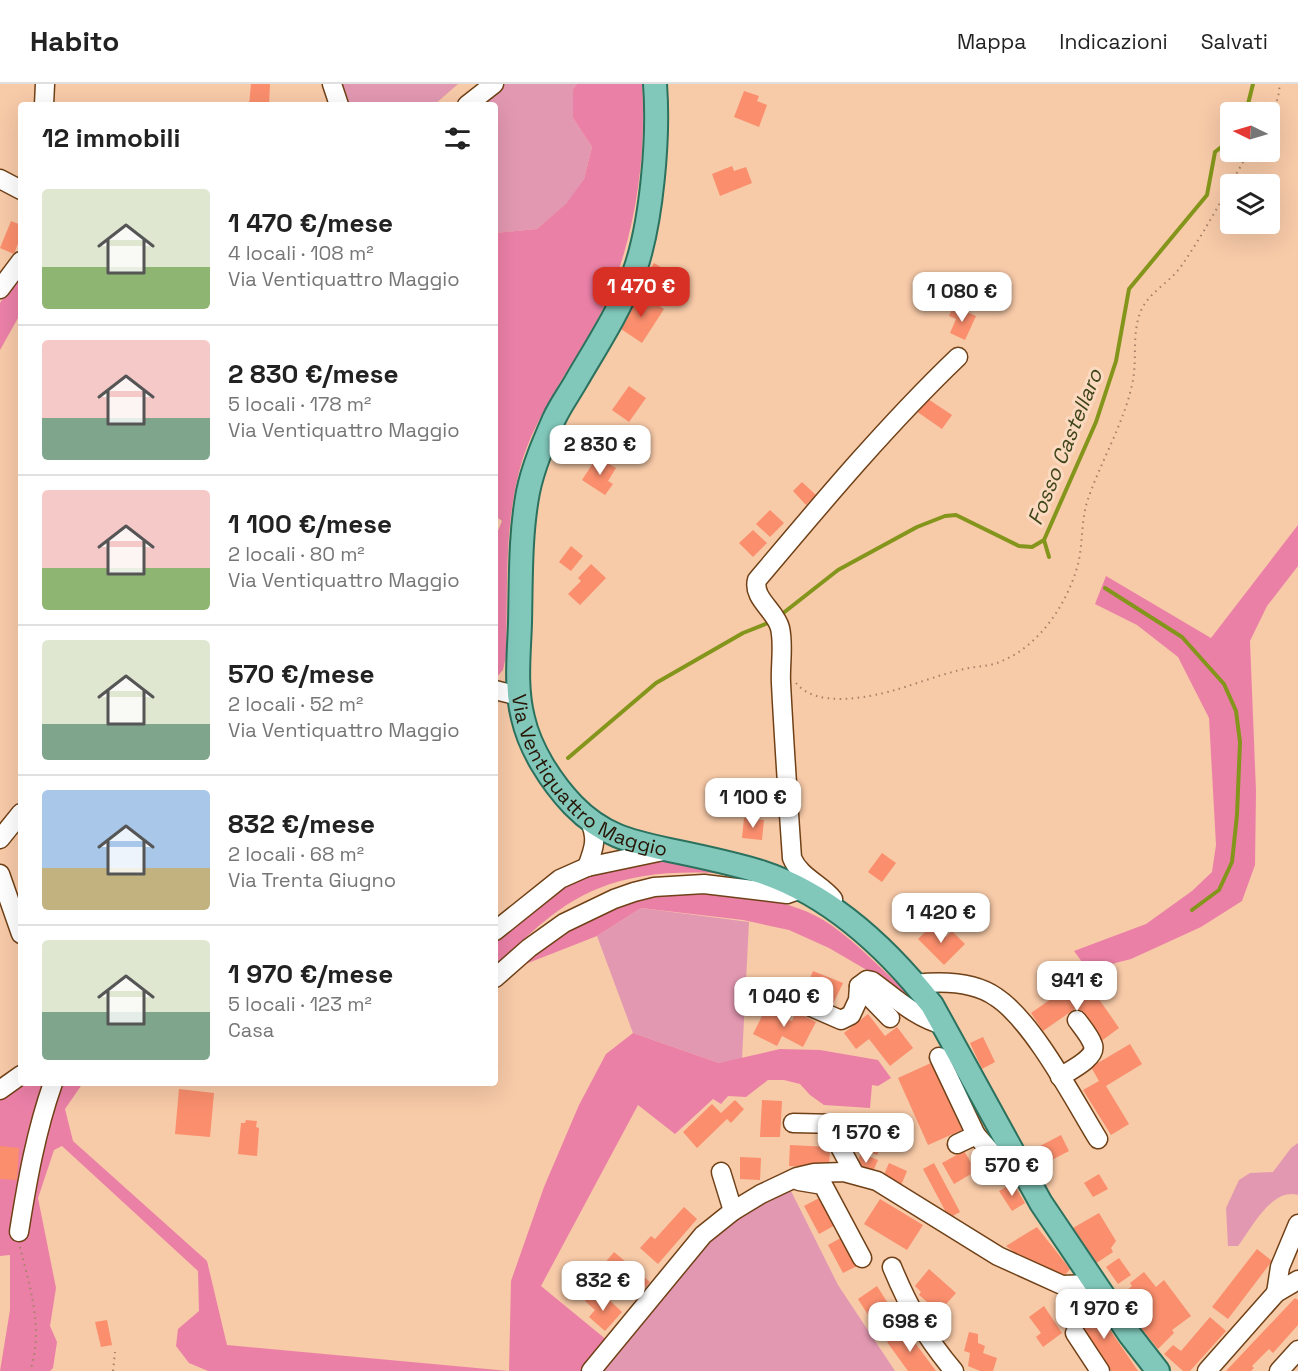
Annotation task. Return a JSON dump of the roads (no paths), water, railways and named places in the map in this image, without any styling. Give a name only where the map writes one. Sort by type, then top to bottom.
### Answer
[{"type":"main road","name":"Via Ventiquattro Maggio","points":[[655,84],[657,106],[652,183],[644,234],[634,271],[617,311],[555,416],[537,460],[528,492],[523,533],[519,696],[523,719],[544,766],[573,804],[589,819],[617,836],[637,844],[761,872],[801,889],[855,923],[915,984],[944,1025],[1018,1166],[1041,1203],[1094,1284],[1158,1371]]},
{"type":"street","points":[[44,102],[45,84]]},
{"type":"street","points":[[332,84],[338,102]]},
{"type":"street","points":[[471,102],[494,84]]},
{"type":"street","points":[[0,178],[18,188]]},
{"type":"street","points":[[0,289],[18,265]]},
{"type":"street","points":[[831,908],[833,899],[796,866],[792,858],[780,628],[773,612],[755,587],[757,580],[921,392],[958,357]]},
{"type":"street","points":[[498,691],[519,696]]},
{"type":"street","points":[[0,839],[18,817]]},
{"type":"street","points":[[589,819],[595,832],[596,866]]},
{"type":"street","points":[[594,848],[617,836]]},
{"type":"street","points":[[498,930],[560,879],[610,859],[616,847],[617,836]]},
{"type":"street","points":[[596,866],[671,850]]},
{"type":"street","points":[[0,874],[18,925]]},
{"type":"street","points":[[498,975],[529,948],[564,923],[634,892],[654,887],[704,884],[787,894],[801,889]]},
{"type":"street","points":[[777,992],[841,1020],[848,1018],[855,1008],[859,986],[867,980],[872,981],[931,1023],[944,1025]]},
{"type":"street","points":[[915,984],[952,983],[976,988],[995,996],[1009,1007],[1036,1039],[1098,1139]]},
{"type":"street","points":[[859,986],[890,1018]]},
{"type":"street","points":[[1060,1077],[1083,1062],[1093,1050],[1093,1044],[1077,1020]]},
{"type":"street","points":[[939,1057],[976,1135],[991,1152],[1018,1166]]},
{"type":"street","points":[[0,1090],[18,1077]]},
{"type":"street","points":[[19,1232],[27,1182],[52,1086]]},
{"type":"street","points":[[793,1123],[840,1124],[840,1147],[854,1173]]},
{"type":"street","points":[[957,1143],[976,1135]]},
{"type":"street","points":[[721,1172],[733,1210]]},
{"type":"street","points":[[591,1371],[703,1235],[733,1210],[761,1194],[796,1178],[823,1173],[854,1173],[877,1181],[998,1256],[1062,1285],[1094,1284]]},
{"type":"street","points":[[796,1178],[800,1182],[823,1185],[862,1258]]},
{"type":"street","points":[[1276,1293],[1280,1267],[1298,1224]]},
{"type":"street","points":[[892,1267],[907,1304],[938,1352],[954,1371]]},
{"type":"street","points":[[1207,1371],[1276,1293],[1298,1280]]},
{"type":"street","points":[[1075,1333],[1100,1371]]},
{"type":"street","points":[[1279,1371],[1298,1350]]},
{"type":"waterway","name":"Fosso Castellaro","points":[[1248,102],[1253,84]]},
{"type":"waterway","name":"Fosso Castellaro","points":[[782,614],[838,570],[917,527],[945,516],[956,515],[1019,546],[1032,547],[1044,540],[1096,422],[1116,361],[1129,289],[1207,195],[1215,152],[1220,148]]},
{"type":"waterway","points":[[1044,540],[1049,557]]},
{"type":"waterway","points":[[1105,588],[1182,637],[1224,684],[1236,711],[1240,742],[1237,815],[1232,862],[1219,890],[1192,910]]},
{"type":"waterway","name":"Fosso Castellaro","points":[[568,758],[656,683],[743,633],[768,623]]}]
